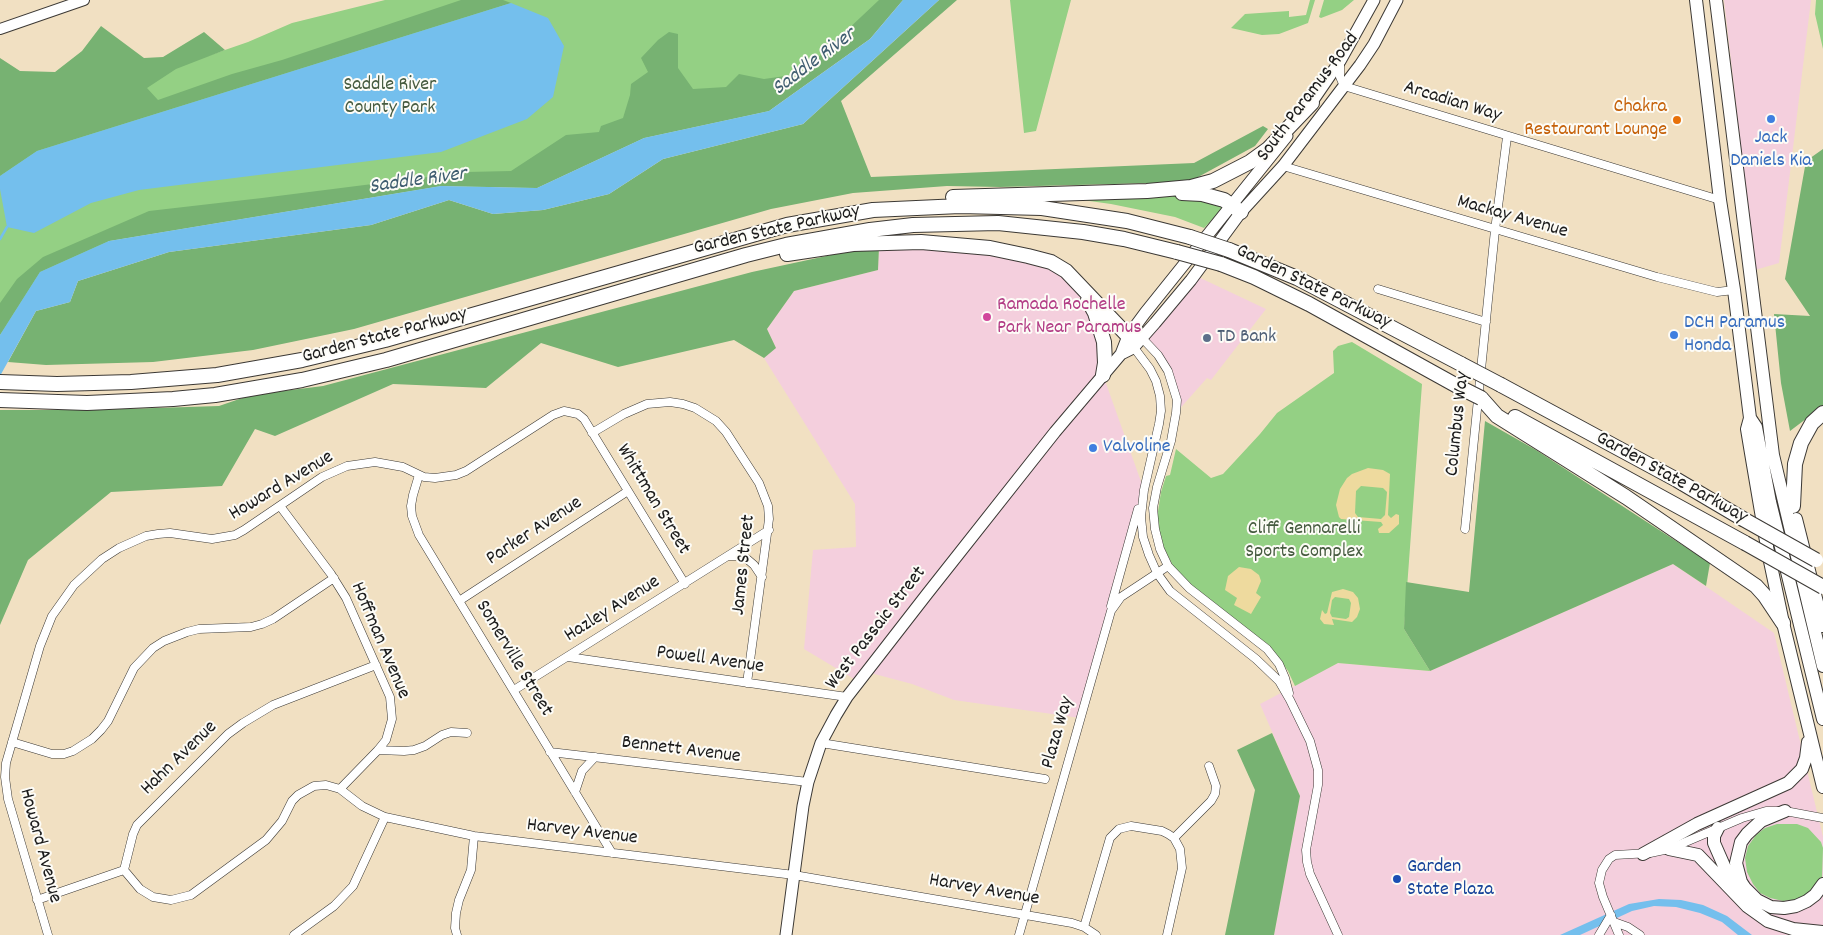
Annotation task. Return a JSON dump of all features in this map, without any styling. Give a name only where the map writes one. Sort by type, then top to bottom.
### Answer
[{"type":"highway","points":[[1696,0],[1720,200],[1734,290],[1750,418],[1747,429],[1767,547],[1783,623],[1823,787]]},
{"type":"highway","points":[[1716,0],[1775,464],[1823,666]]},
{"type":"highway","points":[[830,216],[926,198],[1147,191],[1191,187],[1213,181],[1250,162],[1268,149],[1312,103]]},
{"type":"highway","points":[[1147,191],[1202,194],[1224,200],[1237,208]]},
{"type":"highway","name":"Garden State Parkway","points":[[0,382],[89,384],[174,379],[260,368],[302,360],[395,337],[746,236],[830,216],[916,207],[1042,208],[1127,221],[1190,237],[1297,278],[1677,480],[1800,552],[1821,560]]},
{"type":"highway","name":"Garden State Parkway","points":[[5,400],[87,403],[214,395],[260,388],[378,363],[786,245],[870,230],[913,225],[998,224],[1040,226],[1124,239],[1221,264],[1254,277],[1309,304],[1481,398],[1497,411],[1745,543],[1823,587]]},
{"type":"highway","points":[[662,280],[821,248],[871,243],[921,242],[990,248],[1051,262],[1066,272],[1131,342]]},
{"type":"highway","points":[[1079,284],[1102,330],[1105,355],[1103,375]]},
{"type":"highway","points":[[1497,411],[1756,586],[1783,623]]},
{"type":"highway","points":[[1793,506],[1795,464],[1801,443],[1812,423],[1823,413]]},
{"type":"highway","points":[[1750,418],[1756,428],[1770,502],[1823,719]]},
{"type":"highway","points":[[1769,420],[1781,454],[1823,626]]},
{"type":"highway","points":[[1643,854],[1697,824],[1788,783],[1802,768],[1806,758],[1809,734]]},
{"type":"highway","points":[[1785,811],[1761,821],[1750,830],[1741,842],[1736,863],[1741,882],[1757,900],[1772,907],[1784,908],[1796,906],[1807,901],[1815,895],[1823,884]]},
{"type":"highway","points":[[1718,828],[1714,836],[1715,845],[1736,893]]},
{"type":"highway","points":[[1669,849],[1698,855],[1757,915],[1768,921],[1793,929],[1823,932]]},
{"type":"main road","name":"South Paramus Road","points":[[1237,208],[1340,61],[1374,0]]},
{"type":"main road","name":"South Paramus Road","points":[[1237,208],[1283,166],[1374,44],[1397,0]]},
{"type":"main road","points":[[1131,342],[1142,338],[1191,280],[1237,208]]},
{"type":"main road","points":[[1131,342],[1237,208]]},
{"type":"main road","name":"West Passaic Street","points":[[786,935],[803,806],[808,782],[822,743],[836,715],[847,697],[1090,389],[1131,342]]},
{"type":"street","points":[[0,29],[84,0]]},
{"type":"street","points":[[1340,61],[1340,77],[1344,86]]},
{"type":"street","name":"Arcadian Way","points":[[1344,86],[1507,137],[1720,200]]},
{"type":"street","name":"Columbus Way","points":[[1465,528],[1495,230],[1507,137]]},
{"type":"street","name":"Mackay Avenue","points":[[1283,166],[1657,277],[1717,292],[1734,290]]},
{"type":"street","points":[[1378,289],[1486,322]]},
{"type":"street","points":[[1142,338],[1158,355],[1168,371],[1177,400],[1171,440],[1157,487],[1153,508],[1160,548],[1168,566],[1189,588],[1267,649],[1279,664],[1285,678],[1290,700]]},
{"type":"street","points":[[1106,624],[1144,490],[1161,411],[1156,381],[1131,342]]},
{"type":"street","name":"James Street","points":[[592,433],[624,414],[647,404],[670,402],[684,404],[707,414],[726,432],[759,483],[768,506],[769,530],[746,683]]},
{"type":"street","name":"Howard Avenue","points":[[48,935],[6,788],[6,763],[44,635],[63,599],[88,570],[119,548],[146,536],[170,534],[224,538],[244,530],[322,477],[347,466],[375,462],[403,467],[419,475],[446,478],[466,472],[557,412],[578,414],[584,419],[592,433]]},
{"type":"street","name":"Whittman Street","points":[[592,433],[684,584]]},
{"type":"street","name":"Somerville Street","points":[[419,475],[412,496],[411,506],[415,527],[612,853]]},
{"type":"street","points":[[1144,490],[1141,517],[1143,537],[1157,573],[1170,591],[1256,659],[1279,682],[1310,741],[1318,770],[1318,784],[1306,850],[1307,862],[1310,874],[1338,935]]},
{"type":"street","name":"Parker Avenue","points":[[459,600],[628,491]]},
{"type":"street","name":"Hoffman Avenue","points":[[280,506],[334,578],[353,613],[390,697],[392,709],[390,730],[378,750],[340,789]]},
{"type":"street","name":"Hazley Avenue","points":[[514,690],[769,530]]},
{"type":"street","points":[[728,556],[739,556],[747,559],[754,565],[762,577]]},
{"type":"street","name":"Plaza Way","points":[[1019,935],[1106,624],[1121,597],[1168,566]]},
{"type":"street","points":[[12,742],[52,754],[64,754],[73,751],[92,739],[108,721],[134,668],[153,648],[170,638],[187,632],[251,627],[262,624],[273,619],[334,578]]},
{"type":"street","points":[[1224,633],[1232,622]]},
{"type":"street","name":"Powell Avenue","points":[[568,657],[847,697]]},
{"type":"street","name":"Hahn Avenue","points":[[124,870],[137,825],[242,722],[273,706],[376,665]]},
{"type":"street","points":[[378,750],[414,750],[451,732],[467,733]]},
{"type":"street","points":[[822,743],[1045,779]]},
{"type":"street","name":"Bennett Avenue","points":[[550,752],[808,782]]},
{"type":"street","points":[[575,792],[582,772],[594,757]]},
{"type":"street","points":[[1174,838],[1211,801],[1215,794],[1216,786],[1209,766]]},
{"type":"street","points":[[37,900],[124,870],[140,889],[153,898],[172,900],[191,895],[266,840],[282,821],[292,801],[305,790],[320,785],[334,786],[340,789]]},
{"type":"street","name":"Harvey Avenue","points":[[340,789],[362,806],[385,816],[474,836],[794,876],[1072,922],[1096,935]]},
{"type":"street","points":[[1619,935],[1599,883],[1602,870],[1609,859],[1618,854],[1643,854],[1669,849],[1758,813],[1785,811],[1823,818]]},
{"type":"street","points":[[294,935],[334,906],[353,886],[385,816]]},
{"type":"street","points":[[1084,927],[1110,838],[1119,829],[1131,826],[1162,831],[1174,838],[1180,849],[1182,868],[1166,935]]},
{"type":"street","points":[[456,935],[456,913],[471,870],[474,836]]},
{"type":"street","points":[[1599,935],[1612,918]]},
{"type":"street","points":[[1612,918],[1640,935]]},
{"type":"shaded area","points":[[1724,0],[1811,0],[1779,263],[1755,270]]},
{"type":"shaded area","points":[[921,242],[1028,256],[1079,284],[1102,330],[1103,375],[1144,490],[1080,718],[954,700],[912,684],[867,672],[859,682],[804,649],[813,550],[856,547],[855,504],[764,358],[776,348],[767,329],[794,291],[878,270],[879,247]]},
{"type":"shaded area","points":[[1194,275],[1266,309],[1211,380],[1207,378],[1176,413],[1174,385],[1142,338]]},
{"type":"shaded area","points":[[1673,564],[1774,633],[1823,837],[1823,935],[1274,935],[1300,796],[1260,704],[1338,663],[1430,671]]},
{"type":"green space","name":"Saddle River County Park","points":[[385,0],[903,0],[769,111],[644,138],[537,188],[441,186],[109,241],[0,335],[0,128],[248,42],[292,23]]},
{"type":"green space","points":[[461,0],[503,0],[511,3],[37,151],[0,176],[0,58],[20,71],[55,72],[82,51],[101,26],[144,58],[163,57],[204,32],[225,50],[176,69],[147,88],[158,100]]},
{"type":"green space","points":[[879,0],[903,0],[870,39],[769,111],[644,138],[537,188],[441,186],[109,241],[40,272],[0,335],[0,303],[17,279],[43,257],[149,211],[467,172],[511,171],[566,135],[599,132],[601,126],[623,118],[630,95],[631,84],[648,72],[641,58],[658,40],[669,32],[678,34],[678,68],[693,89],[726,87],[739,74],[764,79],[807,73],[810,65]]},
{"type":"green space","points":[[939,0],[957,0],[841,101],[871,177],[1194,163],[1263,126],[1268,129],[1255,146],[1189,182],[1000,187],[947,186],[853,193],[771,209],[354,329],[253,350],[153,362],[46,365],[8,362],[36,311],[70,302],[78,281],[169,252],[371,225],[449,200],[493,214],[543,210],[609,194],[663,159],[803,124]]},
{"type":"green space","points":[[1010,0],[1071,0],[1036,131],[1024,133]]},
{"type":"green space","points":[[1310,0],[1315,0],[1308,23],[1279,34],[1262,35],[1231,28],[1245,14],[1289,11],[1289,17],[1306,15]]},
{"type":"green space","points":[[1324,0],[1354,0],[1342,10],[1321,18],[1319,17]]},
{"type":"green space","points":[[1816,0],[1823,0],[1823,49],[1815,14]]},
{"type":"green space","points":[[1823,149],[1823,406],[1790,431],[1781,383],[1774,314],[1810,316],[1785,279],[1806,161]]},
{"type":"green space","points":[[1161,193],[1201,198],[1222,206],[1222,210],[1204,228],[1175,217],[1111,204],[1061,197]]},
{"type":"green space","points":[[879,247],[878,270],[794,291],[767,329],[776,348],[764,358],[734,340],[618,367],[541,343],[486,388],[393,384],[275,436],[255,429],[222,486],[111,492],[28,560],[0,625],[0,410],[92,410],[219,406],[251,395],[323,386],[752,272],[859,249]]},
{"type":"green space","name":"Cliff Gennarelli Sports Complex","points":[[1352,342],[1422,384],[1404,629],[1430,671],[1338,663],[1295,686],[1288,671],[1269,645],[1191,588],[1173,566],[1162,544],[1157,518],[1161,492],[1166,476],[1170,475],[1176,449],[1211,478],[1223,474],[1277,413],[1334,373],[1333,351],[1338,346]]},
{"type":"green space","points":[[1485,421],[1536,450],[1710,563],[1706,586],[1673,564],[1430,671],[1404,629],[1406,582],[1469,592]]},
{"type":"green space","points":[[1272,733],[1300,796],[1274,935],[1225,935],[1255,790],[1237,750]]},
{"type":"green space","points":[[1777,824],[1797,824],[1808,828],[1821,842],[1823,848],[1822,879],[1811,891],[1799,899],[1783,901],[1760,893],[1747,872],[1745,858],[1748,846],[1756,835],[1765,828]]},
{"type":"sand","points":[[1368,468],[1383,470],[1390,474],[1388,515],[1391,518],[1396,514],[1399,515],[1399,524],[1389,533],[1379,533],[1378,529],[1383,525],[1381,522],[1341,519],[1339,517],[1336,505],[1340,489],[1352,474]],"holes":[[[1361,486],[1383,488],[1387,492],[1385,515],[1381,519],[1358,517],[1355,513],[1356,491]]]},
{"type":"sand","points":[[1239,567],[1251,569],[1259,575],[1261,581],[1256,593],[1261,597],[1251,614],[1234,605],[1237,598],[1225,590],[1228,576]]},
{"type":"sand","points":[[1343,589],[1353,592],[1358,598],[1360,609],[1357,617],[1352,622],[1332,619],[1334,625],[1324,624],[1320,619],[1322,610],[1325,614],[1327,613],[1332,592]],"holes":[[[1335,597],[1349,599],[1351,603],[1349,617],[1346,619],[1332,617],[1330,613],[1332,600]]]},
{"type":"water","name":"Saddle River","points":[[903,0],[939,0],[803,124],[663,159],[609,194],[543,210],[493,214],[449,200],[371,225],[169,252],[78,281],[70,302],[36,311],[0,376],[0,335],[40,272],[109,241],[441,186],[537,188],[644,138],[769,111],[870,39]]},
{"type":"water","points":[[511,3],[548,18],[564,46],[553,97],[527,119],[441,152],[139,190],[91,203],[34,233],[7,227],[0,189],[0,176],[37,151]]},
{"type":"water","points":[[1659,899],[1681,900],[1703,905],[1727,916],[1752,935],[1738,935],[1722,922],[1700,913],[1676,907],[1654,906],[1632,911],[1580,935],[1560,935],[1629,904]]},
{"type":"waterway","points":[[0,239],[7,227]]},
{"type":"place","name":"Jack Daniels Kia","points":[[1771,119]]},
{"type":"place","name":"Chakra Restaurant Lounge","points":[[1677,120]]},
{"type":"place","name":"Ramada Rochelle Park Near Paramus","points":[[987,317]]},
{"type":"place","name":"DCH Paramus Honda","points":[[1674,335]]},
{"type":"place","name":"TD Bank","points":[[1207,338]]},
{"type":"place","name":"Valvoline","points":[[1093,448]]},
{"type":"place","name":"Garden State Plaza","points":[[1397,879]]}]
